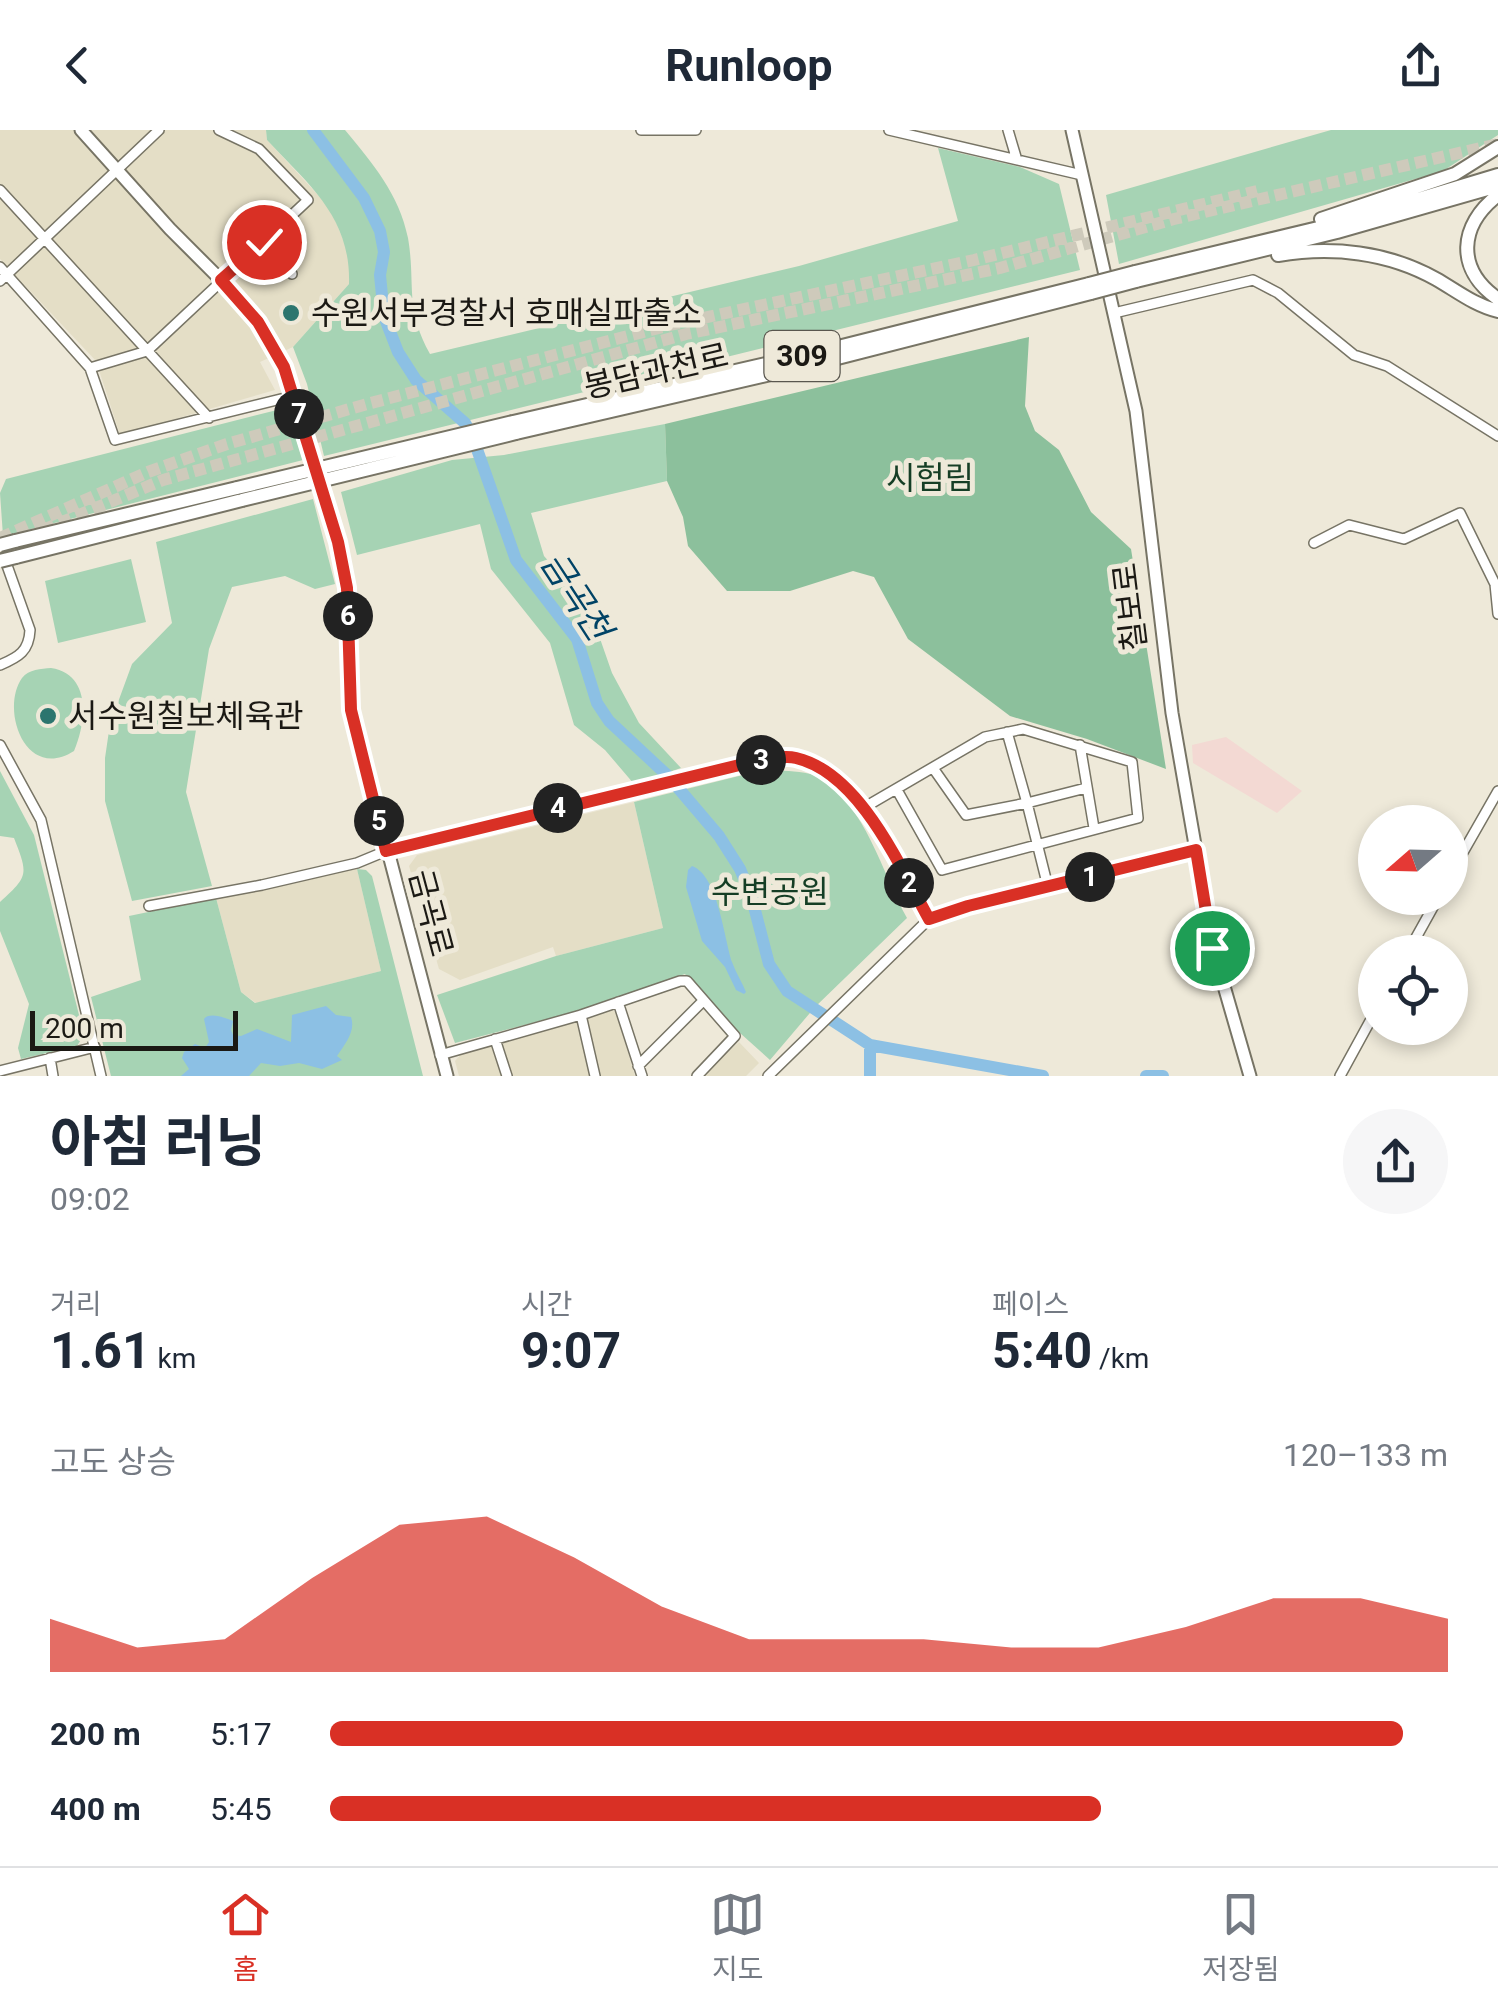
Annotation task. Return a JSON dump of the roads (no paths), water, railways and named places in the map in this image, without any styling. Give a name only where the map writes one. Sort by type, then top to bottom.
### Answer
[{"type":"highway","points":[[1250,250],[1279,231],[1442,179],[1482,160],[1498,147]]},
{"type":"highway","name":"봉담과천로","points":[[1250,250],[1498,175]]},
{"type":"highway","name":"봉담과천로","points":[[0,545],[818,363],[1135,277],[1498,186]]},
{"type":"highway","points":[[1498,195],[1478,213],[1467,242],[1473,272],[1498,298]]},
{"type":"highway","points":[[1250,250],[1276,256],[1313,249],[1350,251],[1384,258],[1413,267],[1470,301],[1498,312]]},
{"type":"highway","name":"봉담과천로","points":[[0,562],[240,494]]},
{"type":"main road","name":"금곡로","points":[[81,130],[258,322],[284,367],[341,554],[347,588],[351,710],[447,1076]]},
{"type":"main road","name":"칠보로","points":[[1072,130],[1136,411],[1172,713],[1212,948],[1250,1076]]},
{"type":"street","points":[[159,130],[2,274],[90,368],[115,440],[293,396]]},
{"type":"street","points":[[90,368],[147,351],[308,200],[259,148],[219,130]]},
{"type":"street","points":[[641,130],[696,130]]},
{"type":"street","points":[[890,130],[937,135],[1082,175]]},
{"type":"street","points":[[1008,130],[1016,157]]},
{"type":"street","points":[[0,190],[209,418]]},
{"type":"street","points":[[264,242],[292,274]]},
{"type":"street","points":[[1114,312],[1253,280],[1278,293],[1354,355],[1387,366],[1498,436]]},
{"type":"street","points":[[1314,543],[1349,526],[1404,539],[1460,513],[1495,584],[1498,614]]},
{"type":"street","points":[[0,545],[30,630],[26,649],[0,665]]},
{"type":"street","points":[[865,806],[986,737],[1023,729],[1132,762],[1138,818],[942,870],[897,790]]},
{"type":"street","points":[[1006,732],[1048,887]]},
{"type":"street","points":[[0,745],[41,820],[101,1076]]},
{"type":"street","points":[[1080,745],[1094,828]]},
{"type":"street","points":[[149,906],[338,868],[386,851],[756,761],[794,757],[822,768],[865,806],[929,919]]},
{"type":"street","points":[[933,768],[966,815],[1086,788]]},
{"type":"street","points":[[1468,840],[1498,788]]},
{"type":"street","points":[[768,1076],[929,919],[1196,850]]},
{"type":"street","points":[[440,1055],[581,1015],[680,981],[687,982],[735,1036],[698,1076]]},
{"type":"street","points":[[618,1002],[640,1071]]},
{"type":"street","points":[[640,1071],[702,1002]]},
{"type":"street","points":[[581,1015],[596,1076]]},
{"type":"street","points":[[495,1039],[507,1076]]},
{"type":"street","points":[[1341,1076],[1358,1044]]},
{"type":"street","points":[[0,1071],[95,1047]]},
{"type":"street","points":[[50,1058],[52,1076]]},
{"type":"water","points":[[692,866],[701,872],[714,894],[744,994],[736,990],[725,967],[702,941],[686,887]]},
{"type":"water","points":[[326,1006],[336,1015],[351,1017],[351,1032],[337,1056],[342,1060],[322,1069],[299,1063],[261,1063],[249,1076],[181,1076],[189,1069],[182,1058],[184,1052],[195,1044],[205,1048],[209,1042],[206,1017],[233,1021],[233,1035],[257,1029],[291,1042],[292,1015]]},
{"type":"waterway","name":"금곡천","points":[[313,130],[364,198],[380,231],[384,252],[380,275],[384,316],[398,352],[416,380],[465,423],[472,435],[516,560],[577,639],[597,703],[609,721],[668,776],[719,836],[740,869],[769,964],[787,991],[870,1045],[1043,1076]]},
{"type":"waterway","name":"금곡천","points":[[870,1045],[870,1076]]},
{"type":"waterway","name":"금곡천","points":[[1146,1076],[1163,1076]]},
{"type":"tunnel","points":[[43,530],[163,480],[686,334],[1000,268],[1174,219],[1498,144]]},
{"type":"tunnel","points":[[0,538],[148,472],[227,444],[367,404],[670,325],[974,260],[1257,191]]},
{"type":"place","name":"수원서부경찰서 호매실파출소","points":[[291,313]]},
{"type":"place","name":"서수원칠보체육관","points":[[48,716]]},
{"type":"park label","name":"시험림","points":[[930,478]]},
{"type":"park label","name":"수변공원","points":[[770,892]]}]
